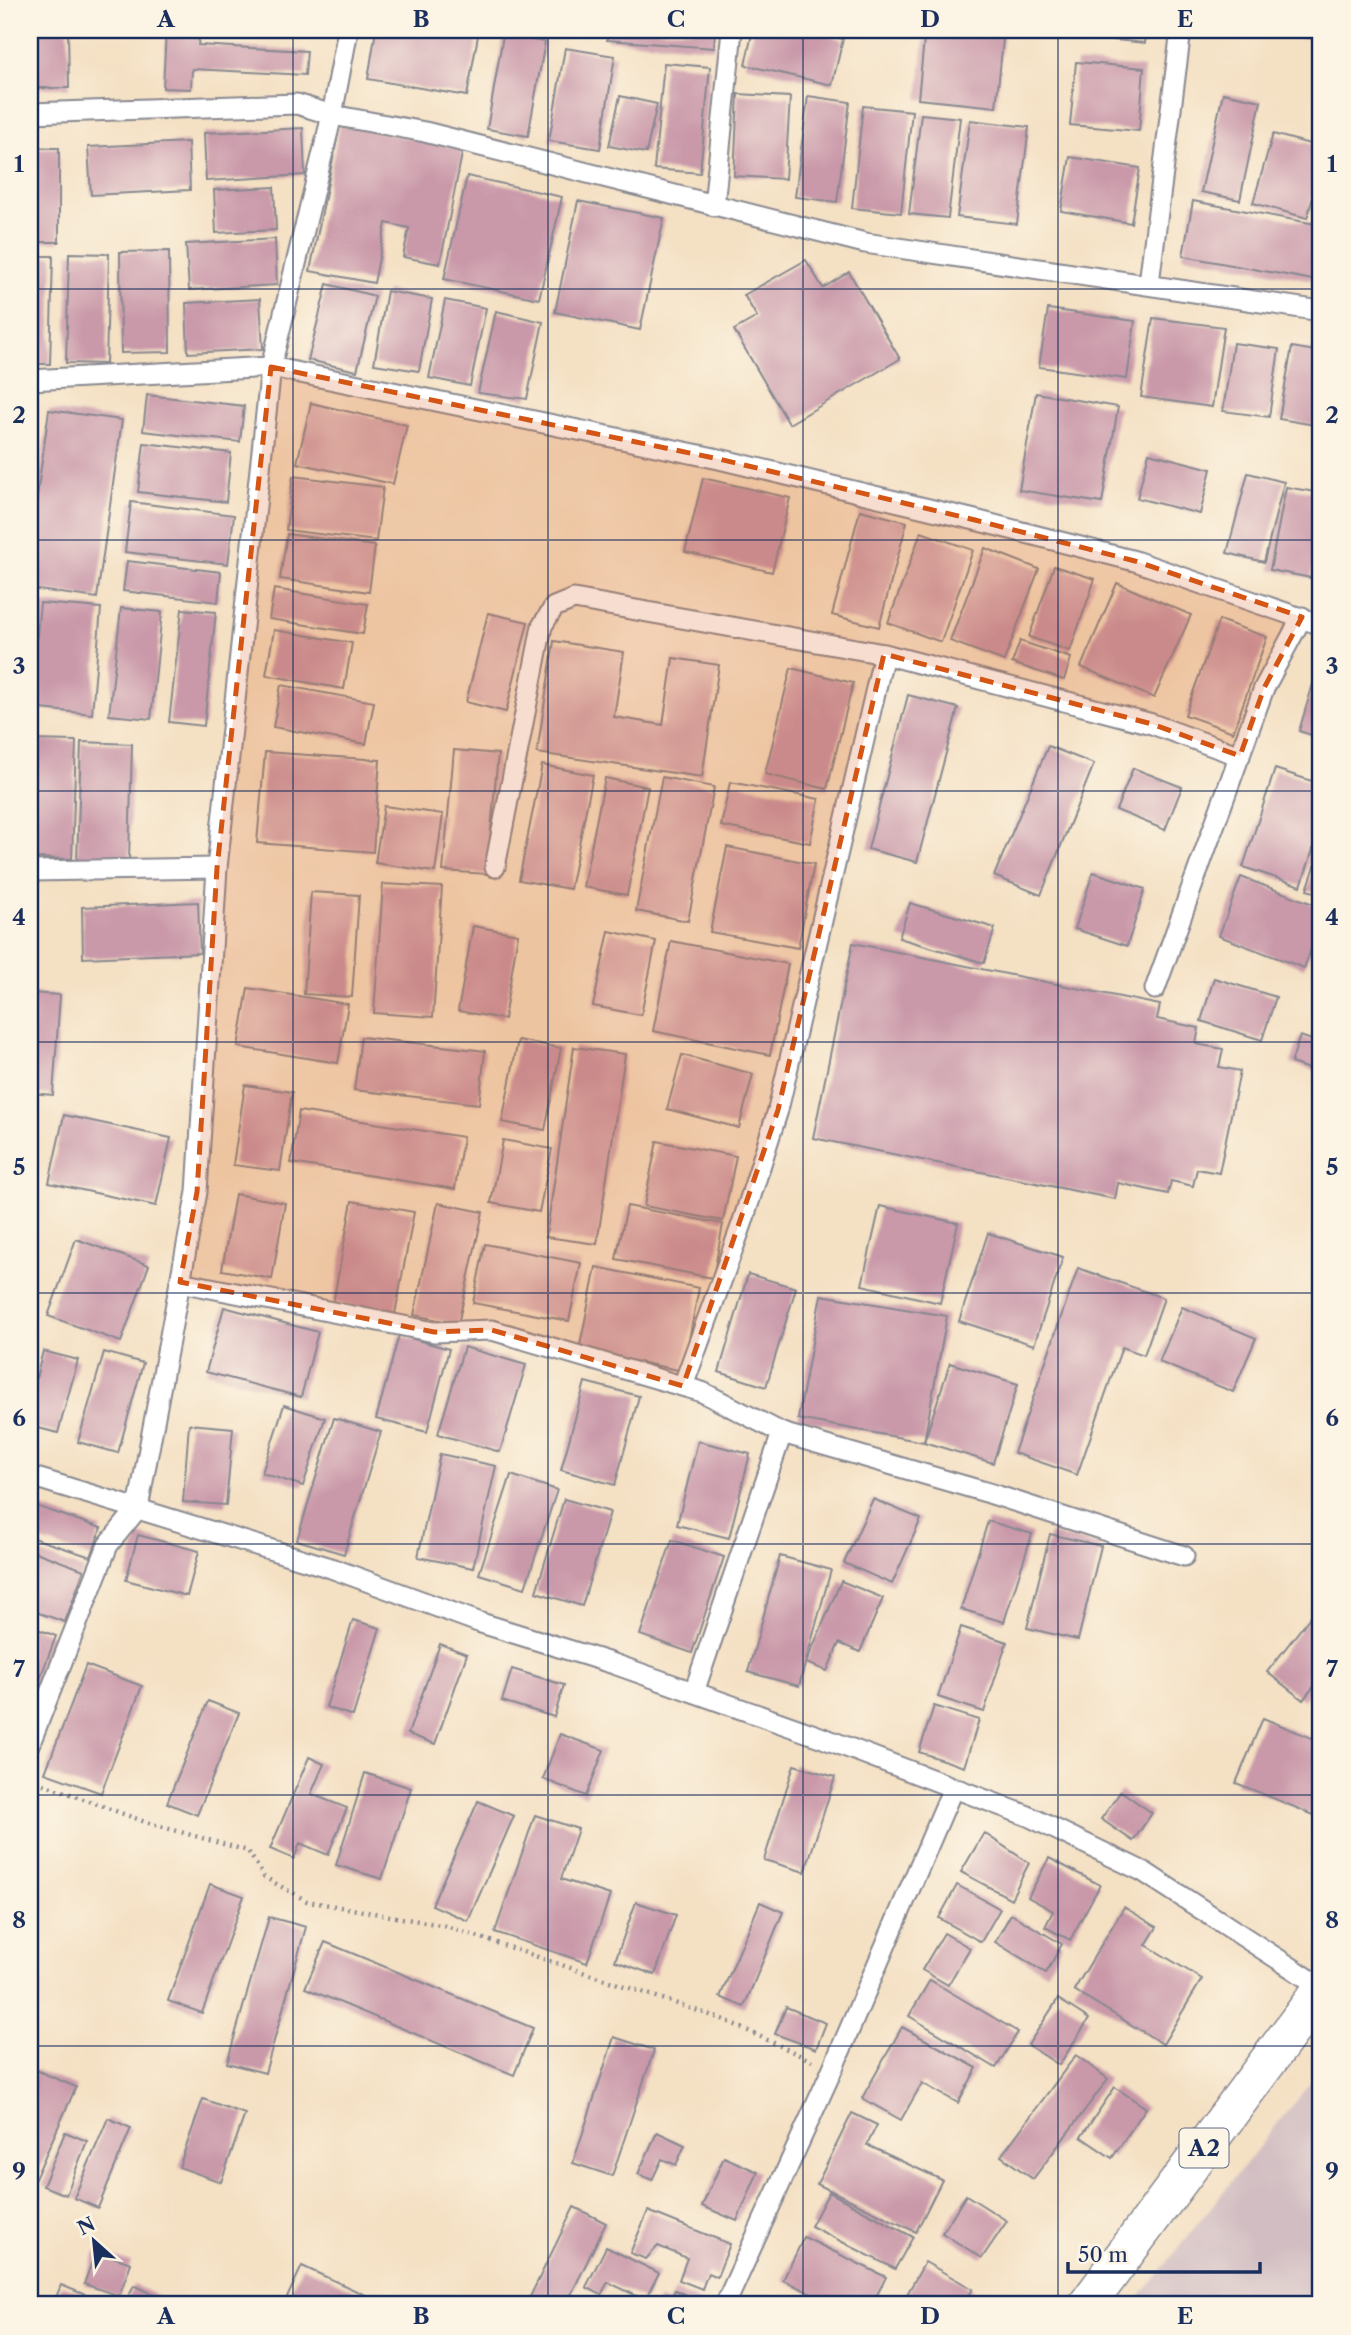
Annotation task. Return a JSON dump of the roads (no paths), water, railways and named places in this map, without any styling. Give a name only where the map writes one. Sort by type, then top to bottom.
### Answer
[{"type":"highway","name":"A2","points":[[1087,2305],[1321,1988]]},
{"type":"street","points":[[30,1743],[108,1545],[138,1508],[197,1192],[217,868],[271,367],[332,115],[348,30]]},
{"type":"street","points":[[714,206],[732,30]]},
{"type":"street","points":[[1149,283],[1181,30]]},
{"type":"street","points":[[30,113],[297,104],[332,115],[425,132],[865,243],[1321,310]]},
{"type":"street","points":[[30,380],[271,367],[719,459],[961,517],[1135,561],[1321,625]]},
{"type":"street","points":[[495,867],[542,626],[554,607],[574,599],[884,654],[1153,724],[1240,756]]},
{"type":"street","points":[[1155,989],[1264,688],[1302,617]]},
{"type":"street","points":[[683,1387],[742,1224],[778,1110],[884,654]]},
{"type":"street","points":[[30,871],[217,868]]},
{"type":"street","points":[[180,1282],[434,1332],[492,1330],[702,1392],[782,1433],[989,1493],[1184,1556]]},
{"type":"street","points":[[694,1692],[782,1433]]},
{"type":"street","points":[[30,1476],[331,1567],[481,1623],[694,1692],[1028,1816],[1144,1872],[1321,1988]]},
{"type":"street","points":[[725,2305],[832,2070],[953,1788]]}]
